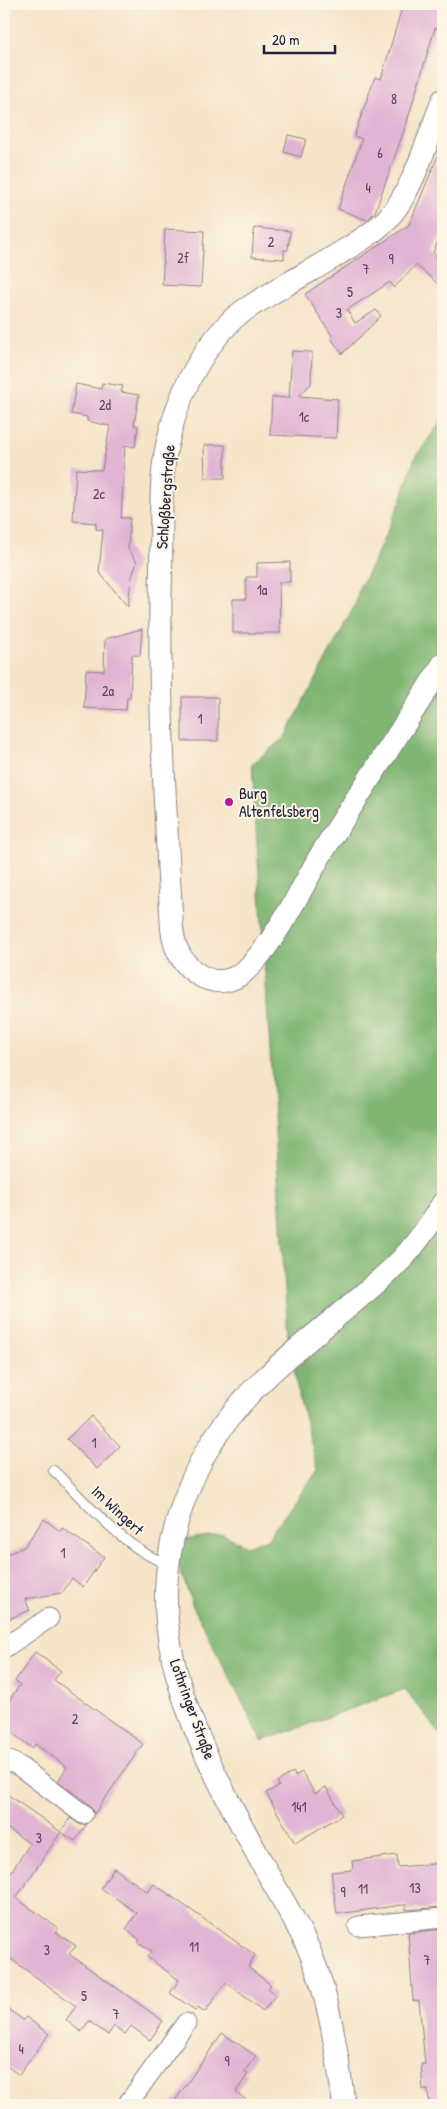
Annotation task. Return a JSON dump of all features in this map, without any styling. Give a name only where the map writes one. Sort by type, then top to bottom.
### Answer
[{"type":"street","name":"Schloßbergstraße","points":[[443,100],[412,178],[399,204],[387,220],[362,239],[248,308],[230,322],[204,352],[190,377],[178,406],[167,446],[163,496],[160,680],[172,929],[176,948],[186,965],[202,978],[218,982],[236,978],[253,964],[274,935],[321,856],[443,664]]},
{"type":"street","name":"Lothringer Straße","points":[[344,2105],[325,1993],[312,1954],[240,1822],[203,1745],[186,1702],[169,1634],[165,1593],[168,1564],[176,1524],[192,1481],[207,1451],[252,1390],[313,1334],[400,1260],[428,1227],[443,1204]]},
{"type":"street","points":[[4,1648],[49,1618]]},
{"type":"street","points":[[4,1758],[19,1766],[83,1814]]},
{"type":"street","points":[[358,1926],[443,1918]]},
{"type":"street","points":[[127,2105],[186,2023]]},
{"type":"street","points":[[333,2105],[338,2066]]},
{"type":"lane","name":"Im Wingert","points":[[53,1470],[117,1532],[155,1560],[168,1564]]},
{"type":"green space","points":[[443,418],[443,1738],[405,1689],[262,1741],[193,1606],[170,1542],[222,1534],[246,1546],[267,1539],[318,1470],[299,1396],[288,1337],[252,764],[285,737],[356,603],[359,588],[373,563],[401,500],[414,460]]},
{"type":"building","points":[[403,4],[443,4],[443,31],[435,28],[407,122],[375,212],[367,220],[338,209],[362,139],[354,136],[375,77],[381,79]]},
{"type":"building","points":[[288,135],[306,139],[301,157],[284,152]]},
{"type":"building","points":[[443,144],[443,229],[433,253],[443,262],[443,288],[416,265],[394,288],[390,282],[347,310],[355,323],[376,310],[381,316],[342,354],[305,294],[409,225]]},
{"type":"building","points":[[254,228],[290,231],[288,250],[284,250],[284,259],[252,257]]},
{"type":"building","points":[[165,229],[204,231],[201,287],[162,285]]},
{"type":"building","points":[[292,351],[312,352],[311,384],[299,396],[338,399],[336,438],[270,435],[272,397],[289,398]]},
{"type":"building","points":[[102,383],[123,386],[121,392],[139,395],[134,425],[138,426],[135,447],[125,445],[121,518],[130,518],[128,549],[137,562],[131,579],[128,607],[99,572],[103,530],[96,529],[96,523],[73,521],[76,469],[102,470],[110,426],[87,421],[87,417],[71,414],[76,384],[101,389]]},
{"type":"building","points":[[204,445],[225,445],[225,478],[205,478]]},
{"type":"building","points":[[290,562],[290,582],[279,582],[280,633],[233,633],[233,599],[246,599],[246,577],[257,577],[257,563]]},
{"type":"building","points":[[142,629],[140,655],[132,655],[130,698],[127,698],[126,710],[84,708],[86,670],[104,671],[105,639]]},
{"type":"building","points":[[182,697],[218,697],[218,741],[182,741]]},
{"type":"building","points":[[91,1416],[120,1446],[97,1469],[67,1439]]},
{"type":"building","points":[[44,1519],[60,1531],[62,1528],[104,1557],[83,1587],[72,1578],[62,1593],[25,1599],[30,1610],[4,1621],[4,1555],[24,1547]]},
{"type":"building","points":[[35,1652],[61,1671],[54,1680],[143,1744],[94,1814],[90,1805],[58,1781],[67,1767],[35,1744],[32,1748],[4,1727],[4,1707],[20,1685],[15,1681]]},
{"type":"building","points":[[293,1772],[295,1776],[302,1772],[315,1794],[326,1787],[342,1815],[295,1843],[266,1793],[279,1786],[277,1782]]},
{"type":"building","points":[[4,1792],[61,1832],[16,1898],[58,1928],[56,1932],[76,1946],[69,1954],[163,2021],[150,2040],[131,2026],[125,2034],[114,2026],[108,2035],[89,2021],[81,2032],[66,2020],[76,2006],[4,1954],[4,1882],[30,1844],[4,1826]]},
{"type":"building","points":[[70,1818],[81,1825],[87,1824],[75,1841],[61,1832]]},
{"type":"building","points":[[397,1855],[398,1867],[443,1863],[443,1907],[406,1910],[406,1905],[402,1905],[337,1914],[331,1872],[353,1870],[352,1861]]},
{"type":"building","points":[[114,1868],[148,1892],[154,1884],[255,1955],[248,1967],[271,1985],[268,1988],[276,1995],[263,2011],[226,1982],[205,2012],[198,2007],[195,2010],[170,1993],[179,1980],[147,1957],[152,1951],[138,1942],[140,1940],[126,1929],[137,1913],[101,1888]]},
{"type":"building","points":[[443,1929],[443,2105],[429,2105],[428,2090],[423,2090],[421,2064],[425,2064],[419,2000],[413,2001],[408,1933]]},
{"type":"building","points":[[4,2006],[23,2020],[26,2017],[49,2034],[19,2075],[4,2064]]},
{"type":"building","points":[[222,2033],[256,2056],[244,2072],[248,2074],[236,2092],[253,2105],[172,2105]]},
{"type":"place","name":"Burg Altenfelsberg","points":[[229,802]]}]
